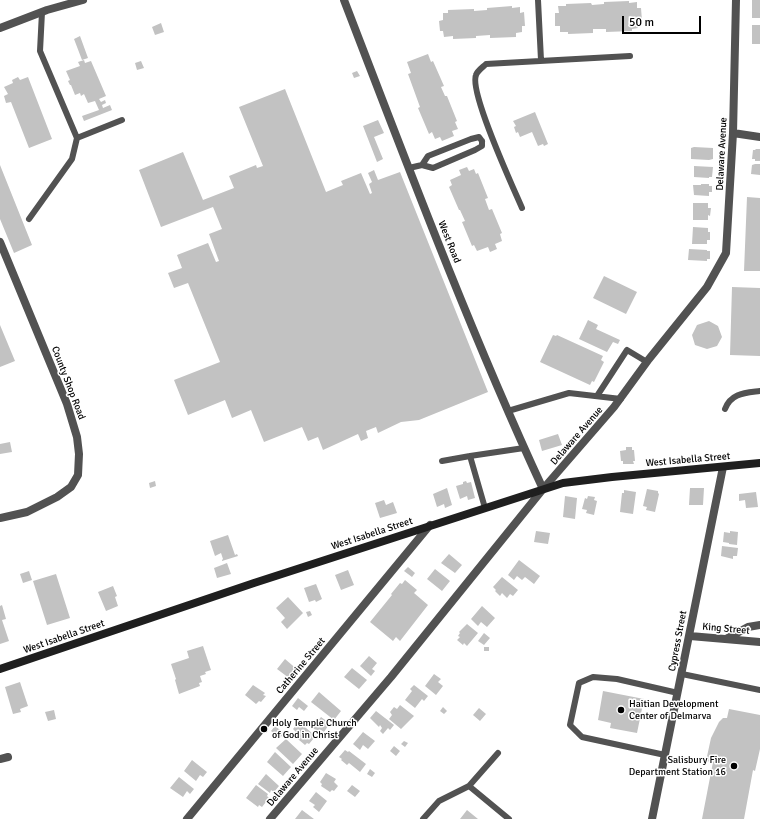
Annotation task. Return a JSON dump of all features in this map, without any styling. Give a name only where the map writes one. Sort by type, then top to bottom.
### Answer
[{"type":"street","points":[[0,28],[42,12],[84,0]]},
{"type":"street","name":"West Road","points":[[344,0],[485,358],[543,489]]},
{"type":"street","name":"Delaware Avenue","points":[[270,819],[391,677],[543,489],[621,399],[647,362],[707,286],[726,253],[733,133],[736,0]]},
{"type":"street","points":[[733,133],[760,137]]},
{"type":"street","name":"County Shop Road","points":[[0,242],[67,404],[77,437],[79,454],[78,475],[71,487],[57,497],[27,512],[0,518]]},
{"type":"street","name":"West Isabella Street","points":[[0,669],[254,582],[563,483],[760,463]]},
{"type":"street","name":"Cypress Street","points":[[652,819],[723,467]]},
{"type":"street","name":"Catherine Street","points":[[187,819],[430,525]]},
{"type":"street","points":[[726,639],[748,627],[760,625]]},
{"type":"street","name":"King Street","points":[[690,636],[760,642]]},
{"type":"lane","points":[[538,0],[541,60]]},
{"type":"lane","points":[[28,219],[72,159],[77,138],[40,51],[42,12]]},
{"type":"lane","points":[[522,208],[491,137],[474,86],[476,75],[486,64],[630,56]]},
{"type":"lane","points":[[77,138],[122,120]]},
{"type":"lane","points":[[422,165],[428,156],[471,139],[479,137],[482,141]]},
{"type":"lane","points":[[482,141],[491,137]]},
{"type":"lane","points":[[409,168],[422,165],[433,168],[475,150],[482,146],[482,141]]},
{"type":"lane","points":[[598,396],[627,350],[647,362]]},
{"type":"lane","points":[[725,409],[732,398],[740,394],[760,391]]},
{"type":"lane","points":[[508,411],[569,393],[621,399]]},
{"type":"lane","points":[[442,461],[524,448]]},
{"type":"lane","points":[[470,456],[485,508]]},
{"type":"lane","points":[[682,674],[760,690]]},
{"type":"lane","points":[[665,756],[582,737],[570,725],[579,683],[593,677],[618,678],[678,693]]},
{"type":"lane","points":[[424,819],[439,800],[469,786],[498,753]]},
{"type":"lane","points":[[469,786],[509,819]]},
{"type":"building","points":[[752,0],[760,0],[760,18],[752,18]]},
{"type":"building","points":[[629,1],[629,3],[637,2],[637,8],[641,8],[642,21],[638,21],[638,28],[632,29],[632,31],[606,32],[606,29],[593,29],[593,33],[568,34],[568,32],[560,32],[560,26],[555,26],[555,13],[559,13],[558,6],[566,6],[566,4],[591,3],[592,5],[604,4],[604,2]]},
{"type":"building","points":[[512,6],[512,8],[520,7],[520,13],[524,12],[525,26],[522,26],[522,32],[516,33],[516,37],[490,38],[490,35],[476,36],[476,38],[453,39],[453,36],[444,37],[443,31],[440,31],[439,21],[443,20],[443,13],[448,13],[448,10],[474,9],[474,11],[487,10],[487,8]]},
{"type":"building","points":[[161,23],[164,32],[155,35],[152,27]]},
{"type":"building","points":[[752,25],[760,25],[760,44],[752,44]]},
{"type":"building","points":[[80,36],[88,58],[82,60],[74,39]]},
{"type":"building","points":[[428,54],[431,62],[433,61],[444,86],[441,87],[445,96],[447,96],[457,121],[455,122],[458,129],[452,131],[454,136],[442,141],[440,137],[435,139],[432,132],[429,134],[418,108],[420,107],[408,74],[411,73],[407,62]]},
{"type":"building","points":[[84,60],[85,63],[91,61],[106,96],[99,99],[101,102],[105,100],[106,103],[102,105],[103,108],[110,105],[112,110],[84,121],[82,116],[99,110],[95,101],[88,103],[84,94],[81,96],[80,93],[75,95],[68,81],[70,80],[66,71],[80,66],[78,62]]},
{"type":"building","points":[[141,61],[144,68],[137,70],[135,63]]},
{"type":"building","points":[[357,71],[360,76],[354,78],[352,73]]},
{"type":"building","points":[[18,77],[20,80],[28,77],[52,139],[29,148],[11,102],[6,103],[4,96],[8,94],[4,87],[13,83],[12,80]]},
{"type":"building","points":[[285,89],[326,192],[343,185],[341,181],[361,173],[370,194],[372,193],[369,184],[372,182],[368,173],[374,170],[378,180],[400,172],[488,392],[419,420],[401,422],[378,433],[376,427],[366,431],[368,438],[361,441],[358,434],[323,450],[318,437],[308,441],[302,427],[264,442],[251,410],[232,418],[225,400],[188,415],[174,380],[220,362],[188,283],[174,288],[168,273],[182,268],[177,255],[208,243],[216,262],[219,261],[209,234],[222,229],[213,207],[161,227],[139,170],[183,152],[203,200],[234,188],[229,176],[256,165],[257,168],[263,166],[239,107]]},
{"type":"building","points":[[535,112],[548,144],[544,146],[543,144],[538,146],[532,132],[520,137],[518,132],[516,133],[514,127],[516,126],[513,121]]},
{"type":"building","points":[[378,120],[384,133],[374,137],[383,159],[377,162],[363,126]]},
{"type":"building","points":[[691,148],[713,148],[713,159],[691,159]]},
{"type":"building","points":[[760,149],[760,161],[755,161],[755,159],[752,159],[753,150]]},
{"type":"building","points":[[760,164],[760,175],[751,174],[752,165]]},
{"type":"building","points":[[0,165],[32,245],[14,253],[0,219]]},
{"type":"building","points":[[694,166],[713,167],[712,177],[694,177]]},
{"type":"building","points":[[467,167],[469,171],[474,169],[476,174],[478,173],[488,198],[485,199],[489,210],[492,209],[502,233],[500,234],[502,241],[495,244],[497,249],[490,252],[488,247],[477,251],[474,245],[472,246],[462,222],[465,221],[449,187],[452,185],[450,180],[461,175],[459,170]]},
{"type":"building","points":[[709,184],[709,186],[712,186],[712,192],[709,192],[709,196],[694,195],[693,185]]},
{"type":"building","points":[[747,197],[760,198],[760,271],[744,271]]},
{"type":"building","points":[[693,203],[708,203],[708,208],[711,208],[710,216],[708,215],[708,220],[693,220]]},
{"type":"building","points":[[693,227],[708,228],[708,232],[710,232],[710,240],[707,240],[707,244],[692,244]]},
{"type":"building","points":[[689,249],[710,251],[710,259],[707,259],[707,261],[688,260]]},
{"type":"building","points":[[604,276],[637,292],[626,314],[593,298]]},
{"type":"building","points":[[732,287],[760,288],[760,356],[730,355]]},
{"type":"building","points":[[588,320],[598,325],[596,329],[620,340],[618,344],[613,342],[607,352],[579,339]]},
{"type":"building","points":[[709,321],[718,326],[722,337],[717,346],[707,349],[695,345],[692,335],[697,325]]},
{"type":"building","points":[[0,325],[15,361],[0,367]]},
{"type":"building","points":[[553,335],[557,335],[603,356],[601,360],[604,362],[594,382],[592,381],[590,385],[540,362]]},
{"type":"building","points":[[558,434],[562,445],[542,451],[539,440]]},
{"type":"building","points":[[10,442],[12,452],[0,454],[0,444]]},
{"type":"building","points":[[626,447],[632,447],[632,450],[634,450],[634,464],[623,464],[623,461],[621,461],[620,451],[626,450]]},
{"type":"building","points":[[155,481],[156,486],[150,488],[149,483]]},
{"type":"building","points":[[466,481],[467,483],[471,482],[475,498],[468,500],[467,496],[460,499],[456,486],[463,484],[463,482]]},
{"type":"building","points":[[447,488],[452,505],[445,508],[444,504],[437,507],[433,494]]},
{"type":"building","points":[[690,488],[704,488],[703,505],[689,505]]},
{"type":"building","points":[[647,489],[658,491],[659,494],[655,512],[646,510],[647,507],[643,506]]},
{"type":"building","points":[[624,490],[636,492],[633,514],[620,512],[622,493],[624,493]]},
{"type":"building","points":[[756,492],[758,507],[746,508],[745,500],[739,501],[739,494]]},
{"type":"building","points":[[565,496],[577,498],[575,519],[563,517]]},
{"type":"building","points":[[588,496],[595,497],[594,500],[597,501],[594,515],[586,513],[587,510],[582,509],[585,498],[587,499]]},
{"type":"building","points":[[384,500],[386,505],[393,502],[397,513],[380,518],[375,503]]},
{"type":"building","points":[[536,531],[550,533],[548,544],[534,542]]},
{"type":"building","points":[[730,531],[738,532],[737,545],[723,542],[724,532],[730,533]]},
{"type":"building","points":[[228,535],[235,555],[237,554],[238,556],[222,561],[223,559],[221,553],[215,556],[210,541]]},
{"type":"building","points":[[722,546],[738,548],[737,556],[733,556],[733,559],[721,556]]},
{"type":"building","points":[[449,554],[462,565],[455,573],[441,563]]},
{"type":"building","points":[[519,560],[540,576],[534,584],[525,577],[522,580],[517,576],[514,580],[508,575]]},
{"type":"building","points":[[227,563],[231,574],[217,578],[214,568]]},
{"type":"building","points":[[408,567],[415,573],[412,577],[404,571]]},
{"type":"building","points":[[435,569],[450,581],[442,591],[427,579]]},
{"type":"building","points":[[348,570],[354,585],[341,590],[335,575]]},
{"type":"building","points":[[29,571],[32,580],[23,583],[20,574]]},
{"type":"building","points":[[56,574],[70,618],[47,625],[33,581]]},
{"type":"building","points":[[502,577],[518,590],[513,596],[510,594],[507,598],[502,593],[500,596],[495,591],[496,590],[493,587]]},
{"type":"building","points":[[405,580],[417,590],[414,593],[428,605],[400,641],[396,637],[393,641],[370,622],[400,583],[402,584]]},
{"type":"building","points":[[316,584],[322,599],[316,602],[315,600],[309,602],[304,588]]},
{"type":"building","points":[[113,586],[117,596],[115,597],[118,606],[106,611],[98,592]]},
{"type":"building","points":[[288,597],[303,613],[287,629],[281,622],[285,618],[276,608]]},
{"type":"building","points":[[2,605],[6,619],[2,620],[9,641],[0,644],[0,606]]},
{"type":"building","points":[[482,606],[495,618],[487,627],[481,622],[478,626],[471,619]]},
{"type":"building","points":[[310,611],[312,615],[308,617],[306,612]]},
{"type":"building","points":[[467,624],[478,633],[467,646],[464,643],[463,645],[457,640],[460,637],[458,636],[460,633],[459,632]]},
{"type":"building","points":[[484,633],[490,638],[484,645],[478,641]]},
{"type":"building","points":[[203,646],[211,670],[200,676],[202,682],[199,683],[200,686],[179,694],[171,664],[189,658],[187,651]]},
{"type":"building","points":[[484,647],[489,647],[489,651],[484,651]]},
{"type":"building","points":[[369,656],[377,663],[372,669],[375,671],[371,676],[360,666]]},
{"type":"building","points":[[285,659],[299,671],[293,679],[290,677],[289,678],[277,669]]},
{"type":"building","points":[[352,668],[367,680],[359,689],[344,677]]},
{"type":"building","points":[[434,674],[441,679],[438,682],[443,686],[436,695],[425,686]]},
{"type":"building","points":[[20,682],[28,706],[20,709],[21,712],[13,714],[5,687]]},
{"type":"building","points":[[253,685],[265,693],[263,695],[266,696],[261,702],[259,701],[256,704],[245,695]]},
{"type":"building","points":[[414,685],[428,696],[424,701],[422,699],[415,708],[405,700],[412,691],[410,689]]},
{"type":"building","name":"Haitian Development Center of Delmarva","points":[[603,691],[644,699],[637,733],[610,728],[611,723],[598,720]]},
{"type":"building","points":[[319,692],[341,711],[334,720],[311,702]]},
{"type":"building","points":[[298,698],[308,706],[304,711],[299,707],[297,710],[292,706]]},
{"type":"building","points":[[400,705],[414,716],[401,729],[389,719],[392,715],[390,712],[394,707],[397,709]]},
{"type":"building","points":[[443,707],[447,711],[444,714],[440,711]]},
{"type":"building","points":[[479,708],[486,714],[480,721],[473,715]]},
{"type":"building","name":"Salisbury Fire Department Station 16","points":[[729,709],[760,715],[760,749],[755,771],[753,770],[744,819],[702,819],[713,762],[706,761],[711,738],[719,722],[723,718],[727,718]]},
{"type":"building","points":[[54,710],[56,719],[48,721],[45,712]]},
{"type":"building","points":[[376,711],[394,725],[390,730],[388,728],[383,734],[380,731],[382,728],[380,725],[379,727],[370,718]]},
{"type":"building","points":[[321,717],[328,722],[326,724],[328,726],[324,732],[321,730],[319,733],[313,728]]},
{"type":"building","points":[[299,722],[313,734],[312,736],[314,738],[309,744],[307,743],[305,745],[293,735],[296,732],[293,729]]},
{"type":"building","points":[[275,726],[284,733],[280,738],[271,731]]},
{"type":"building","points":[[363,732],[375,741],[368,749],[363,745],[360,750],[353,744]]},
{"type":"building","points":[[286,739],[302,754],[293,764],[276,748]]},
{"type":"building","points":[[404,741],[408,743],[405,747],[401,744]]},
{"type":"building","points":[[394,746],[400,751],[396,756],[390,751]]},
{"type":"building","points":[[345,750],[348,752],[349,751],[366,764],[360,772],[349,763],[347,765],[341,760],[342,759],[339,757]]},
{"type":"building","points":[[275,752],[291,767],[283,776],[267,762]]},
{"type":"building","points":[[192,760],[207,772],[203,777],[200,775],[196,781],[184,771]]},
{"type":"building","points":[[370,769],[375,773],[372,777],[367,774]]},
{"type":"building","points":[[326,773],[336,779],[334,782],[338,786],[334,791],[332,790],[330,792],[321,786],[322,784],[320,782]]},
{"type":"building","points":[[266,774],[279,786],[274,792],[271,790],[270,793],[258,784]]},
{"type":"building","points":[[179,777],[194,789],[190,794],[187,791],[183,797],[170,788]]},
{"type":"building","points":[[256,785],[268,794],[267,796],[269,798],[262,807],[259,805],[258,807],[246,798]]},
{"type":"building","points":[[352,785],[360,791],[355,797],[347,791]]},
{"type":"building","points":[[316,792],[327,801],[319,812],[313,807],[315,805],[309,801]]},
{"type":"building","points":[[302,810],[314,819],[295,819]]},
{"type":"building","points":[[467,810],[478,819],[460,819]]},
{"type":"place","name":"Haitian Development Center of Delmarva","points":[[621,710]]},
{"type":"place","name":"Holy Temple Church of God in Christ","points":[[264,729]]},
{"type":"place","name":"Salisbury Fire Department Station 16","points":[[734,766]]}]
